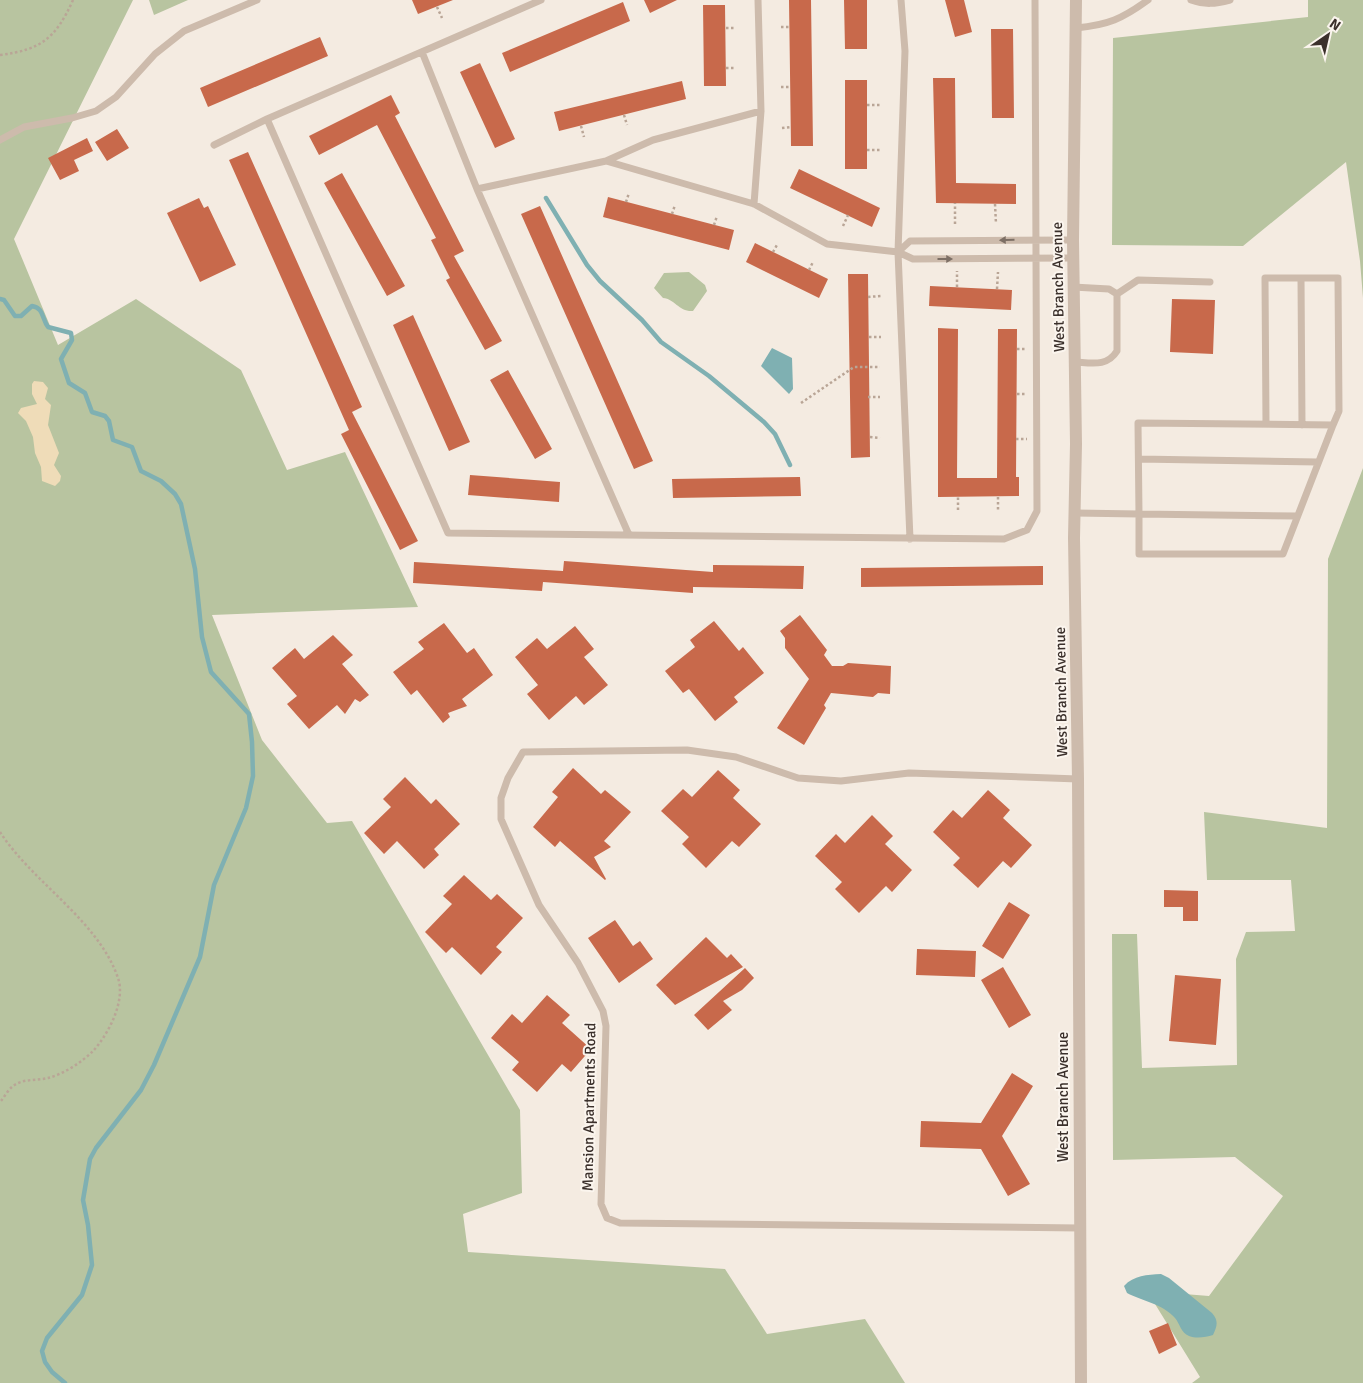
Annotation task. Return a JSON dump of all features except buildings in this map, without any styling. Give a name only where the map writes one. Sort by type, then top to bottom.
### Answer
[{"type":"street","name":"West Branch Avenue","points":[[1076,0],[1073,287],[1081,1383]]},
{"type":"lane","points":[[0,140],[24,127],[72,118],[96,110],[116,97],[155,54],[184,31],[257,0]]},
{"type":"lane","points":[[214,145],[267,118],[541,0]]},
{"type":"lane","points":[[754,204],[761,111],[758,0]]},
{"type":"lane","points":[[901,0],[904,51],[898,252],[910,539]]},
{"type":"lane","points":[[267,118],[448,533],[1004,539],[1027,530],[1037,511],[1034,239],[1035,0]]},
{"type":"lane","points":[[1076,28],[1108,24],[1127,15],[1148,0]]},
{"type":"lane","points":[[1191,0],[1202,4],[1216,4],[1230,0]]},
{"type":"lane","points":[[422,52],[477,189],[629,535]]},
{"type":"lane","points":[[477,189],[606,161],[653,140],[761,111]]},
{"type":"lane","points":[[606,161],[754,204],[827,244],[898,252],[913,259],[1073,258]]},
{"type":"lane","points":[[898,252],[910,241],[1073,240]]},
{"type":"lane","points":[[1266,424],[1265,278],[1338,278],[1339,411],[1283,554],[1139,554],[1138,423],[1333,425]]},
{"type":"lane","points":[[1301,278],[1302,425]]},
{"type":"lane","points":[[1117,294],[1138,280],[1210,282]]},
{"type":"lane","points":[[1073,287],[1109,289],[1117,294]]},
{"type":"lane","points":[[1075,362],[1103,364],[1112,359],[1117,352],[1117,294]]},
{"type":"lane","points":[[1139,459],[1318,462]]},
{"type":"lane","points":[[1075,514],[1297,516]]},
{"type":"lane","name":"Mansion Apartments Road","points":[[1078,778],[909,773],[841,781],[798,778],[736,757],[688,750],[523,752],[508,778],[500,798],[500,805],[501,819],[539,905],[578,963],[603,1011],[606,1046],[601,1204],[607,1218],[620,1223],[1080,1228]]},
{"type":"path","points":[[0,55],[24,52],[46,41],[64,20],[73,0]]},
{"type":"path","points":[[437,7],[442,18]]},
{"type":"path","points":[[780,27],[789,26]]},
{"type":"path","points":[[726,28],[735,28]]},
{"type":"path","points":[[726,68],[736,68]]},
{"type":"path","points":[[781,87],[791,87]]},
{"type":"path","points":[[867,105],[880,105]]},
{"type":"path","points":[[624,115],[627,125]]},
{"type":"path","points":[[581,126],[584,137]]},
{"type":"path","points":[[782,128],[791,127]]},
{"type":"path","points":[[867,150],[880,150]]},
{"type":"path","points":[[626,202],[628,193]]},
{"type":"path","points":[[955,203],[955,224]]},
{"type":"path","points":[[995,204],[996,224]]},
{"type":"path","points":[[672,214],[674,205]]},
{"type":"path","points":[[843,226],[848,215]]},
{"type":"path","points":[[714,225],[717,216]]},
{"type":"path","points":[[773,252],[777,245]]},
{"type":"path","points":[[809,270],[813,262]]},
{"type":"path","points":[[957,287],[958,271]]},
{"type":"path","points":[[997,289],[998,272]]},
{"type":"path","points":[[868,296],[881,296]]},
{"type":"path","points":[[869,337],[881,337]]},
{"type":"path","points":[[1017,349],[1026,349]]},
{"type":"path","points":[[801,403],[854,367],[880,367]]},
{"type":"path","points":[[1017,394],[1026,394]]},
{"type":"path","points":[[868,397],[880,397]]},
{"type":"path","points":[[870,437],[880,438]]},
{"type":"path","points":[[1016,439],[1027,439]]},
{"type":"path","points":[[998,496],[998,510]]},
{"type":"path","points":[[958,497],[958,510]]},
{"type":"path","points":[[0,832],[11,849],[78,918],[105,951],[119,980],[114,1021],[93,1050],[75,1065],[48,1078],[24,1081],[12,1087],[0,1102]]},
{"type":"green space","points":[[0,0],[133,0],[14,239],[58,345],[136,299],[241,370],[287,470],[345,452],[418,607],[212,615],[262,740],[327,823],[352,821],[520,1110],[522,1193],[463,1214],[468,1252],[725,1269],[767,1334],[865,1319],[905,1383],[0,1383]]},
{"type":"green space","points":[[149,0],[188,0],[154,15]]},
{"type":"green space","points":[[1308,0],[1363,0],[1363,298],[1360,261],[1346,162],[1243,246],[1112,245],[1113,38],[1308,17]]},
{"type":"green space","points":[[689,272],[705,285],[707,291],[693,311],[684,310],[663,298],[654,288],[664,273]]},
{"type":"green space","points":[[1363,468],[1363,1383],[1192,1383],[1200,1377],[1147,1291],[1209,1296],[1283,1196],[1235,1157],[1113,1160],[1112,934],[1137,934],[1142,1068],[1237,1065],[1236,959],[1246,932],[1295,931],[1291,880],[1207,880],[1204,812],[1327,828],[1328,559]]},
{"type":"sand","points":[[34,381],[43,382],[48,388],[45,399],[51,405],[48,425],[59,453],[54,465],[61,476],[60,481],[55,486],[42,481],[41,467],[35,453],[33,437],[26,421],[18,413],[21,408],[37,404],[32,394],[32,384]]},
{"type":"water","points":[[772,348],[792,358],[793,389],[789,394],[761,366]]},
{"type":"water","points":[[1161,1274],[1169,1278],[1212,1313],[1217,1324],[1213,1335],[1198,1338],[1186,1335],[1175,1318],[1165,1309],[1127,1293],[1124,1286],[1128,1282],[1141,1276]]},
{"type":"waterway","points":[[546,198],[587,265],[600,281],[642,320],[661,342],[709,376],[764,422],[775,434],[790,465]]},
{"type":"waterway","points":[[0,299],[4,300],[15,316],[21,316],[32,306],[36,307],[41,311],[48,327],[71,333],[72,340],[61,359],[69,383],[85,393],[92,412],[105,416],[109,421],[113,440],[132,447],[141,471],[161,481],[175,494],[181,504],[195,569],[202,637],[211,672],[249,714],[252,742],[253,776],[246,808],[214,885],[200,957],[154,1065],[141,1090],[96,1148],[90,1159],[83,1200],[88,1225],[92,1265],[82,1295],[47,1338],[42,1351],[45,1362],[52,1372],[65,1383]]}]
